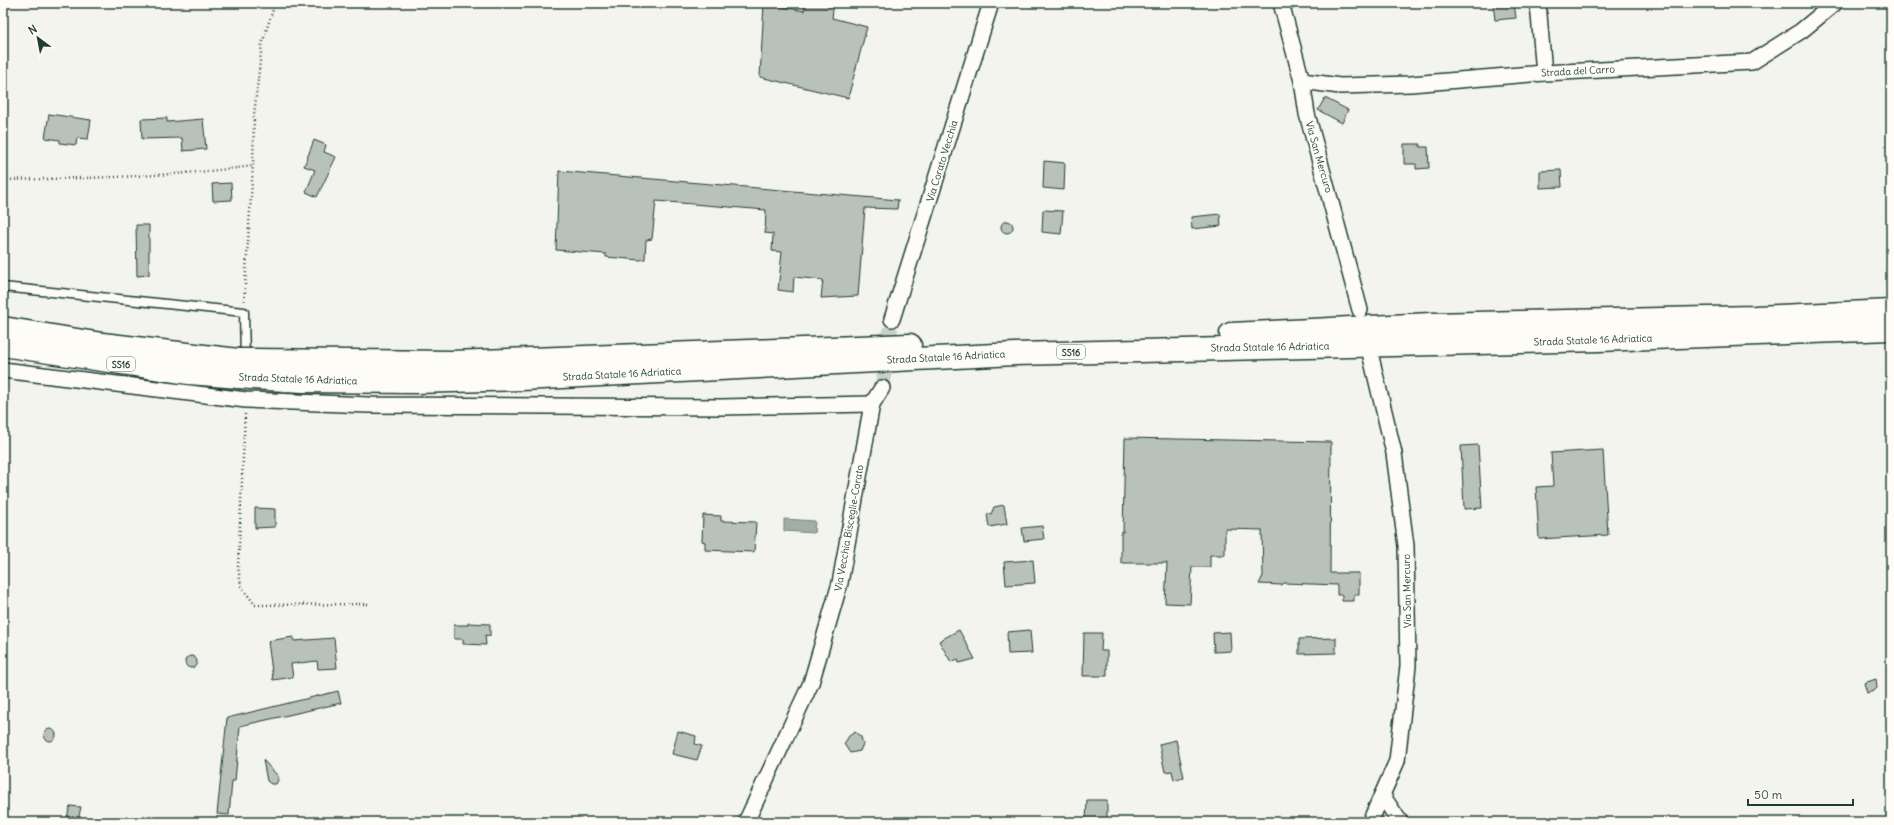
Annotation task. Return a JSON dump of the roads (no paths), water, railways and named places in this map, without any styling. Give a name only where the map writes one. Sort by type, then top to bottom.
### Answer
[{"type":"highway","name":"Strada Statale 16 Adriatica","points":[[3,328],[102,344],[245,378],[452,362],[850,346],[1128,338],[1431,324],[1755,317],[1891,311]]},
{"type":"highway","name":"Strada Statale 16 Adriatica","points":[[3,345],[189,373],[303,381],[415,382],[522,379],[1015,354],[1599,340],[1891,329]]},
{"type":"street","name":"Via Corato Vecchia","points":[[892,319],[991,3]]},
{"type":"street","name":"Via San Mercuro","points":[[1281,3],[1302,81],[1307,114],[1360,310]]},
{"type":"street","points":[[1538,3],[1544,73]]},
{"type":"street","name":"Strada del Carro","points":[[1302,81],[1340,86],[1411,84],[1544,73],[1752,62],[1801,31],[1836,3]]},
{"type":"street","name":"Via San Mercuro","points":[[1370,822],[1397,761],[1408,666],[1406,546],[1394,453],[1371,357]]},
{"type":"street","points":[[3,370],[245,378],[368,405],[472,407],[721,407],[872,404]]},
{"type":"street","name":"Via Vecchia Bisceglie-Corato","points":[[746,822],[811,683],[840,583],[872,404],[882,388]]},
{"type":"street","points":[[1382,795],[1400,822]]},
{"type":"lane","points":[[3,287],[244,312],[245,378]]},
{"type":"tunnel","points":[[882,388],[892,319]]}]
